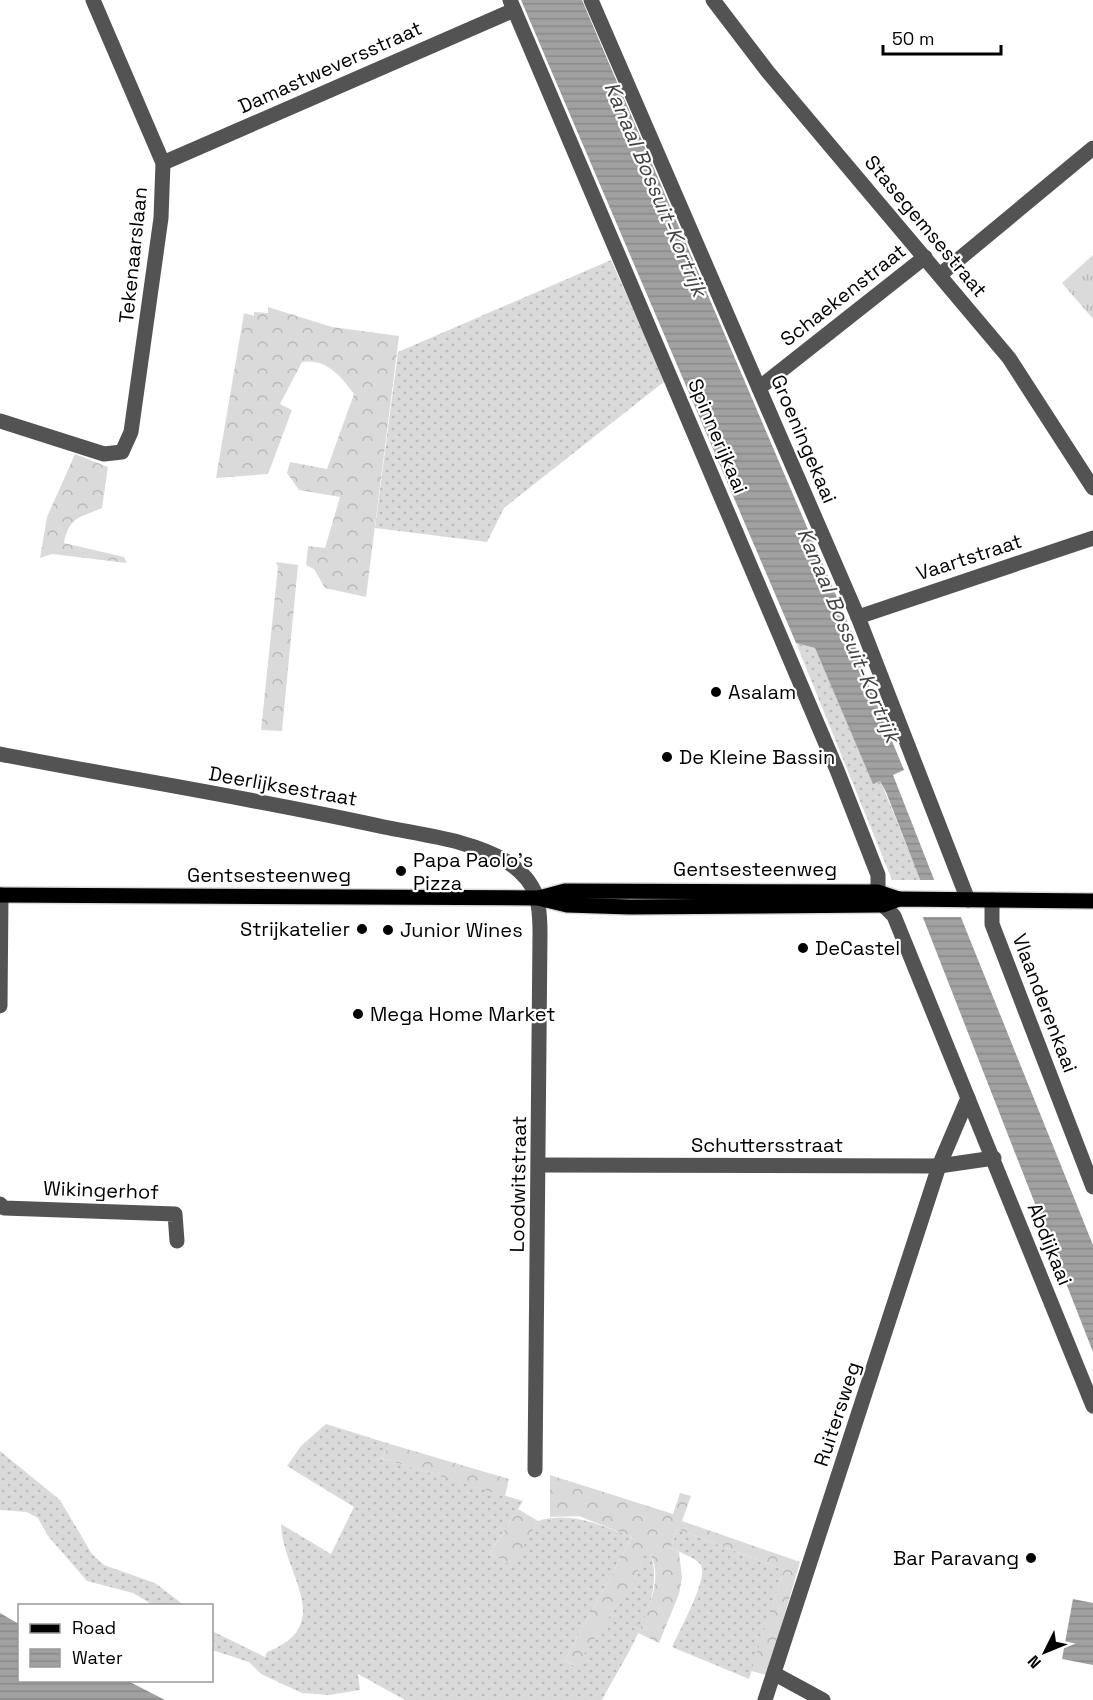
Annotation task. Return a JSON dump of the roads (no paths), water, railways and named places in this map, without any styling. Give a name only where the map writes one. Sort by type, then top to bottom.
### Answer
[{"type":"main road","name":"Gentsesteenweg","points":[[1,895],[538,898],[567,905],[609,906],[881,898],[1093,901]]},
{"type":"street","name":"Tekenaarslaan","points":[[0,421],[104,454],[122,453],[131,432],[141,375],[161,218],[162,163],[93,0]]},
{"type":"street","name":"Groeningekaai","points":[[591,0],[858,616],[966,900]]},
{"type":"street","name":"Stasegemsestraat","points":[[713,0],[783,90],[1009,357],[1093,488]]},
{"type":"street","name":"Damastweversstraat","points":[[162,163],[512,5]]},
{"type":"street","name":"Spinnerijkaai","points":[[512,5],[837,770],[878,875],[881,898]]},
{"type":"street","points":[[941,274],[1093,148]]},
{"type":"street","name":"Schaekenstraat","points":[[759,388],[925,257]]},
{"type":"street","name":"Vaartstraat","points":[[858,616],[1093,538]]},
{"type":"street","name":"Deerlijksestraat","points":[[0,754],[345,818],[452,841],[509,863],[530,883],[538,898]]},
{"type":"street","points":[[0,1006],[1,895]]},
{"type":"street","name":"Loodwitstraat","points":[[535,1470],[540,1166],[538,898]]},
{"type":"street","name":"Abdijkaai","points":[[881,898],[894,916],[1093,1406]]},
{"type":"street","name":"Vlaanderenkaai","points":[[992,900],[992,924],[1093,1187]]},
{"type":"street","points":[[939,1166],[968,1098]]},
{"type":"street","name":"Schuttersstraat","points":[[540,1166],[939,1166],[994,1158]]},
{"type":"street","name":"Ruitersweg","points":[[765,1700],[939,1166]]},
{"type":"street","name":"Wikingerhof","points":[[0,1204],[4,1208],[175,1214],[177,1241]]},
{"type":"street","points":[[775,1674],[823,1700]]},
{"type":"water","name":"Kanaal Bossuit-Kortrijk","points":[[521,0],[582,0],[853,635],[858,659],[904,770],[893,775],[946,910],[958,910],[1093,1245],[1093,1352],[920,910],[932,910],[886,792],[880,781],[873,784],[815,648],[796,643]]},
{"type":"water","points":[[1073,1599],[1093,1603],[1093,1665],[1062,1659]]},
{"type":"water","points":[[0,1613],[18,1623],[18,1682],[130,1682],[165,1700],[0,1700]]},
{"type":"place","name":"Asalam","points":[[716,692]]},
{"type":"place","name":"De Kleine Bassin","points":[[667,757]]},
{"type":"place","name":"Papa Paolo's Pizza","points":[[401,871]]},
{"type":"place","name":"Strijkatelier","points":[[362,929]]},
{"type":"place","name":"Junior Wines","points":[[388,930]]},
{"type":"place","name":"DeCastel","points":[[803,948]]},
{"type":"place","name":"Mega Home Market","points":[[358,1014]]},
{"type":"place","name":"Bar Paravang","points":[[1031,1558]]}]
